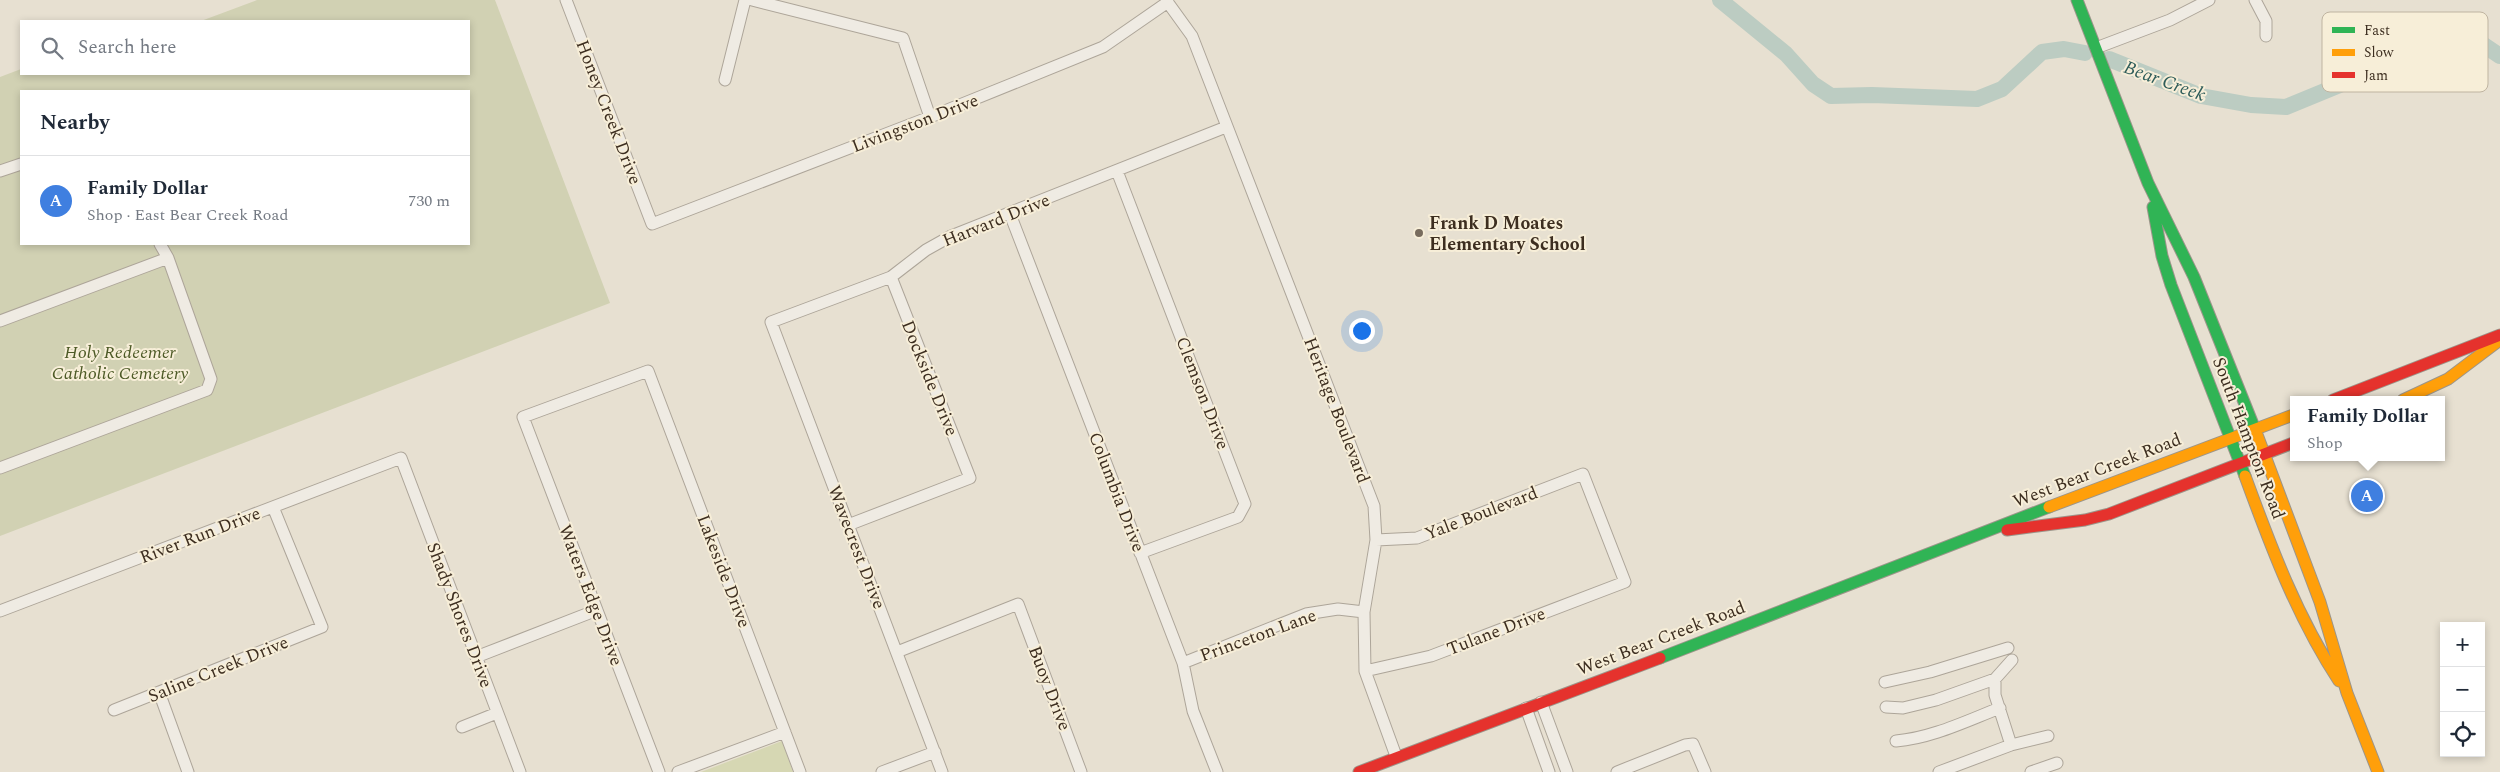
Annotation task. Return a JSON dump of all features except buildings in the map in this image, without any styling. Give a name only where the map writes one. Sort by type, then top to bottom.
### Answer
[{"type":"main road","name":"South Hampton Road","points":[[2077,0],[2148,183],[2194,277],[2256,429],[2264,455],[2320,602],[2348,693],[2378,772]]},
{"type":"main road","name":"South Hampton Road","points":[[2148,183],[2164,261],[2176,298],[2240,463],[2296,605],[2319,653],[2348,693]]},
{"type":"main road","points":[[2343,396],[2500,335]]},
{"type":"main road","points":[[2412,396],[2448,379],[2500,340]]},
{"type":"main road","name":"West Bear Creek Road","points":[[1359,772],[1396,756],[2290,416]]},
{"type":"main road","name":"West Bear Creek Road","points":[[1976,536],[2085,520],[2109,514],[2290,444]]},
{"type":"street","name":"Honey Creek Drive","points":[[566,0],[652,224]]},
{"type":"street","points":[[725,80],[745,0]]},
{"type":"street","points":[[752,0],[903,38],[930,117]]},
{"type":"street","points":[[2096,48],[2170,20],[2209,0]]},
{"type":"street","points":[[2255,0],[2266,21],[2266,36]]},
{"type":"street","name":"Livingston Drive","points":[[652,224],[1103,48],[1167,1]]},
{"type":"street","name":"Heritage Boulevard","points":[[1167,1],[1192,36],[1374,506],[1376,540],[1364,612],[1365,671],[1396,756]]},
{"type":"street","name":"Harvard Drive","points":[[771,322],[891,277],[926,250],[952,236],[1226,127]]},
{"type":"street","points":[[0,171],[20,164]]},
{"type":"street","name":"Clemson Drive","points":[[1117,171],[1245,504],[1238,517],[1140,553]]},
{"type":"street","name":"Columbia Drive","points":[[1010,214],[1184,663],[1193,711],[1217,772]]},
{"type":"street","points":[[0,468],[207,390],[211,379],[168,258],[161,245]]},
{"type":"street","points":[[0,321],[168,258]]},
{"type":"street","name":"Dockside Drive","points":[[848,524],[970,478],[891,277]]},
{"type":"street","name":"Wavecrest Drive","points":[[771,322],[942,772]]},
{"type":"street","name":"Lakeside Drive","points":[[523,417],[648,370],[800,772]]},
{"type":"street","name":"Waters Edge Drive","points":[[523,417],[659,772]]},
{"type":"street","name":"River Run Drive","points":[[0,611],[401,458]]},
{"type":"street","name":"Shady Shores Drive","points":[[401,458],[520,772]]},
{"type":"street","name":"Yale Boulevard","points":[[1376,540],[1417,538],[1584,474],[1625,582]]},
{"type":"street","name":"Saline Creek Drive","points":[[114,710],[322,627],[273,507]]},
{"type":"street","name":"Tulane Drive","points":[[1365,671],[1431,656],[1625,582]]},
{"type":"street","name":"Buoy Drive","points":[[897,652],[1018,604],[1081,772]]},
{"type":"street","name":"Princeton Lane","points":[[1184,663],[1306,614],[1338,609],[1364,612]]},
{"type":"street","points":[[476,657],[597,610]]},
{"type":"street","points":[[1885,682],[2010,654],[1995,679],[1995,695],[2011,745]]},
{"type":"street","points":[[1886,707],[1903,708],[1936,700],[1995,679]]},
{"type":"street","points":[[158,692],[188,772]]},
{"type":"street","points":[[1541,702],[1567,772]]},
{"type":"street","points":[[1526,708],[1549,772]]},
{"type":"street","points":[[1896,741],[1938,732],[2000,708]]},
{"type":"street","points":[[462,726],[497,713]]},
{"type":"street","points":[[678,772],[785,732]]},
{"type":"street","points":[[1939,772],[2011,745],[2048,736]]},
{"type":"street","points":[[1617,772],[1685,745],[1693,744],[1705,772]]},
{"type":"street","points":[[882,772],[935,752]]},
{"type":"street","points":[[2031,772],[2057,763]]},
{"type":"green space","name":"Holy Redeemer Catholic Cemetery","points":[[257,0],[495,0],[610,303],[0,536],[0,77],[20,69],[20,75],[470,75],[470,20],[204,20]]},
{"type":"green space","points":[[782,741],[793,772],[701,772]]},
{"type":"waterway","name":"Bear Creek","points":[[1720,0],[1786,54],[1813,84],[1831,96],[1872,95],[1977,99],[2002,89],[2042,52],[2064,49],[2085,53]]},
{"type":"waterway","name":"Bear Creek","points":[[2488,48],[2500,56]]},
{"type":"waterway","name":"Bear Creek","points":[[2109,59],[2201,96],[2251,105],[2286,107],[2322,92]]},
{"type":"traffic: fast","points":[[2077,0],[2148,183],[2194,277],[2256,432]]},
{"type":"traffic: fast","points":[[2153,207],[2162,256],[2171,285],[2245,476]]},
{"type":"traffic: fast","points":[[1660,658],[2049,507]]},
{"type":"traffic: slow","points":[[2412,396],[2448,379],[2497,342]]},
{"type":"traffic: slow","points":[[2049,507],[2290,416]]},
{"type":"traffic: slow","points":[[2256,432],[2320,602],[2347,693],[2378,772]]},
{"type":"traffic: slow","points":[[2245,476],[2286,581],[2310,632],[2339,681]]},
{"type":"traffic: jam","points":[[2343,396],[2500,335]]},
{"type":"traffic: jam","points":[[2007,530],[2085,520],[2109,514],[2290,444]]},
{"type":"traffic: jam","points":[[1359,772],[1660,658]]},
{"type":"place","name":"Frank D Moates Elementary School","points":[[1419,233]]},
{"type":"place","name":"Family Dollar","points":[[2367,496]]}]
